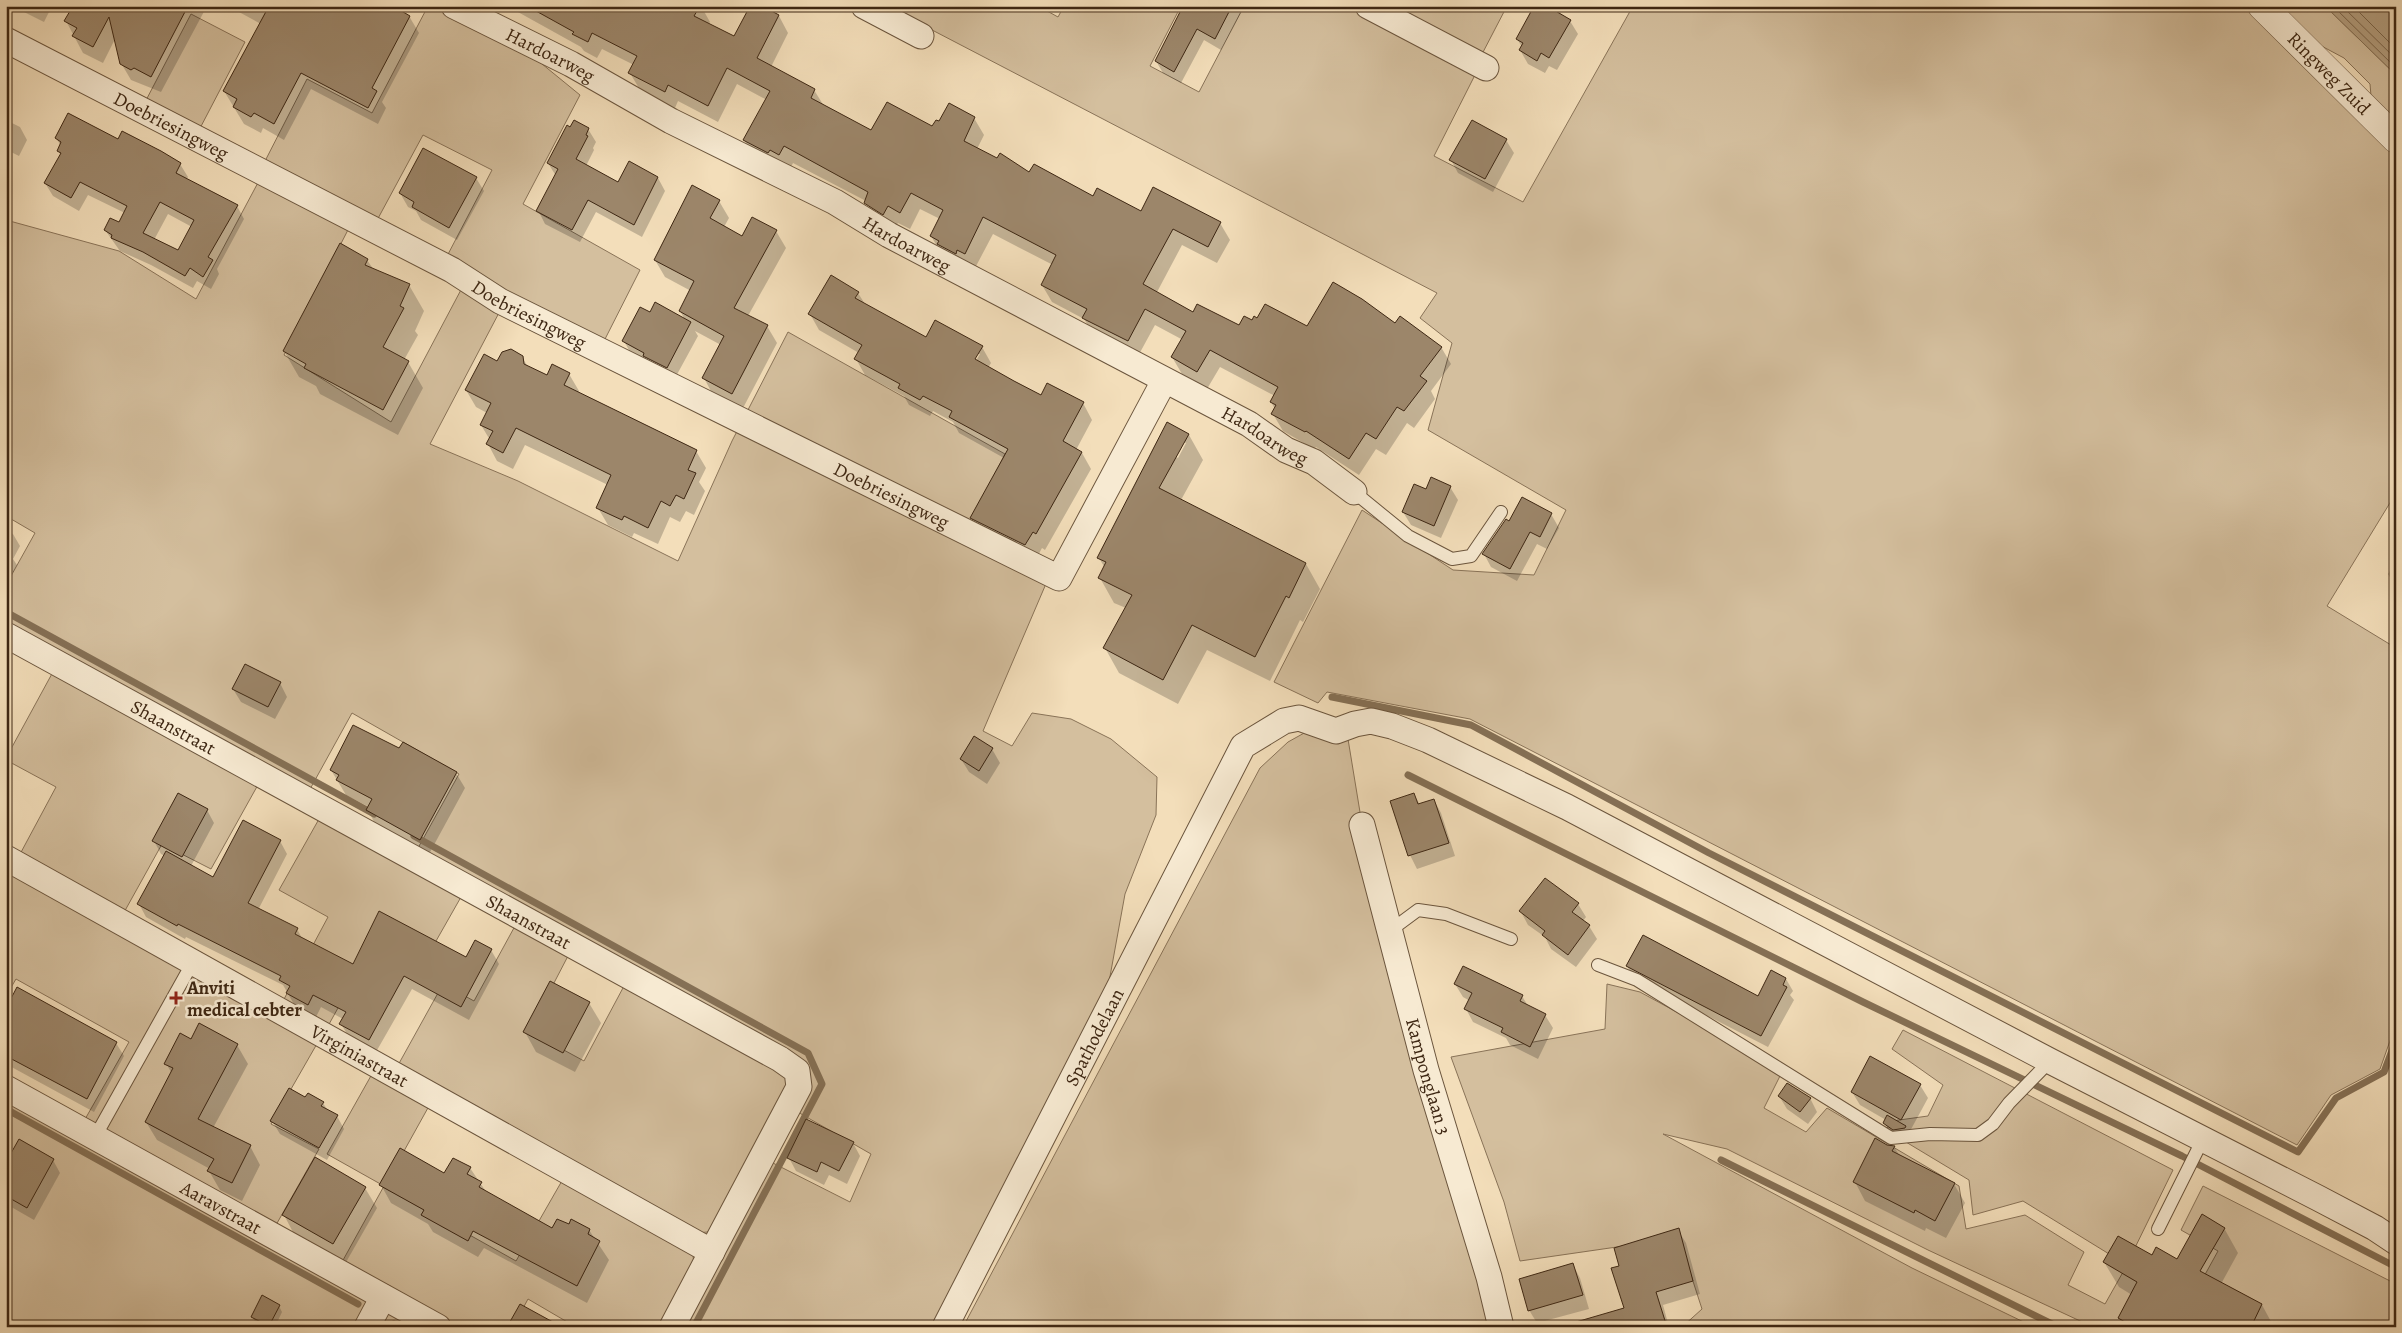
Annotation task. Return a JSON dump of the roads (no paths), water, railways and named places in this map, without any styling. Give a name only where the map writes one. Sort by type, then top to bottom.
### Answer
[{"type":"street","name":"Hardoarweg","points":[[454,6],[572,64],[671,121],[835,202],[889,234],[1164,381],[1249,424],[1286,450],[1314,462],[1354,492]]},
{"type":"street","points":[[864,6],[920,36]]},
{"type":"street","points":[[1368,6],[1486,68]]},
{"type":"street","name":"Ringweg Zuid","points":[[2262,6],[2396,139]]},
{"type":"street","name":"Doebriesingweg","points":[[6,40],[452,270],[500,301],[1060,578],[1164,381]]},
{"type":"street","name":"Shaanstraat","points":[[6,636],[763,1049],[797,1071],[799,1087],[672,1327]]},
{"type":"street","name":"Spathodelaan","points":[[945,1327],[1243,746],[1284,721],[1299,718],[1336,731],[1371,721],[1392,726],[1428,740],[1567,808],[2050,1061]]},
{"type":"street","name":"Kamponglaan 3","points":[[1362,825],[1391,930],[1426,1070],[1486,1268],[1501,1327]]},
{"type":"street","name":"Virginiastraat","points":[[6,858],[712,1252]]},
{"type":"street","points":[[2050,1061],[2201,1145],[2367,1224],[2396,1242]]},
{"type":"street","name":"Aaravstraat","points":[[6,1088],[438,1327]]},
{"type":"street","points":[[367,1327],[383,1297]]},
{"type":"lane","points":[[1354,492],[1408,536],[1452,559],[1471,556],[1501,512]]},
{"type":"lane","points":[[1391,930],[1418,910],[1446,914],[1510,939]]},
{"type":"lane","points":[[95,1137],[193,962]]},
{"type":"lane","points":[[1598,965],[1637,980],[1892,1138],[1922,1134],[1978,1135],[1993,1124],[2009,1103],[2050,1061]]},
{"type":"lane","points":[[2158,1229],[2201,1145]]},
{"type":"water","points":[[2325,6],[2396,6],[2396,75]]},
{"type":"waterway","points":[[6,612],[374,814]]},
{"type":"waterway","points":[[1332,697],[1471,725],[1709,853],[2298,1152],[2336,1098],[2384,1072],[2396,1040]]},
{"type":"waterway","points":[[1408,775],[1863,1002],[2182,1156],[2396,1267]]},
{"type":"waterway","points":[[414,836],[808,1053],[822,1084],[694,1327]]},
{"type":"waterway","points":[[6,1109],[358,1304]]},
{"type":"waterway","points":[[1721,1160],[2058,1327]]},
{"type":"waterway","points":[[394,1324],[399,1327]]},
{"type":"place","name":"Anviti medical cebter","points":[[176,998]]}]
